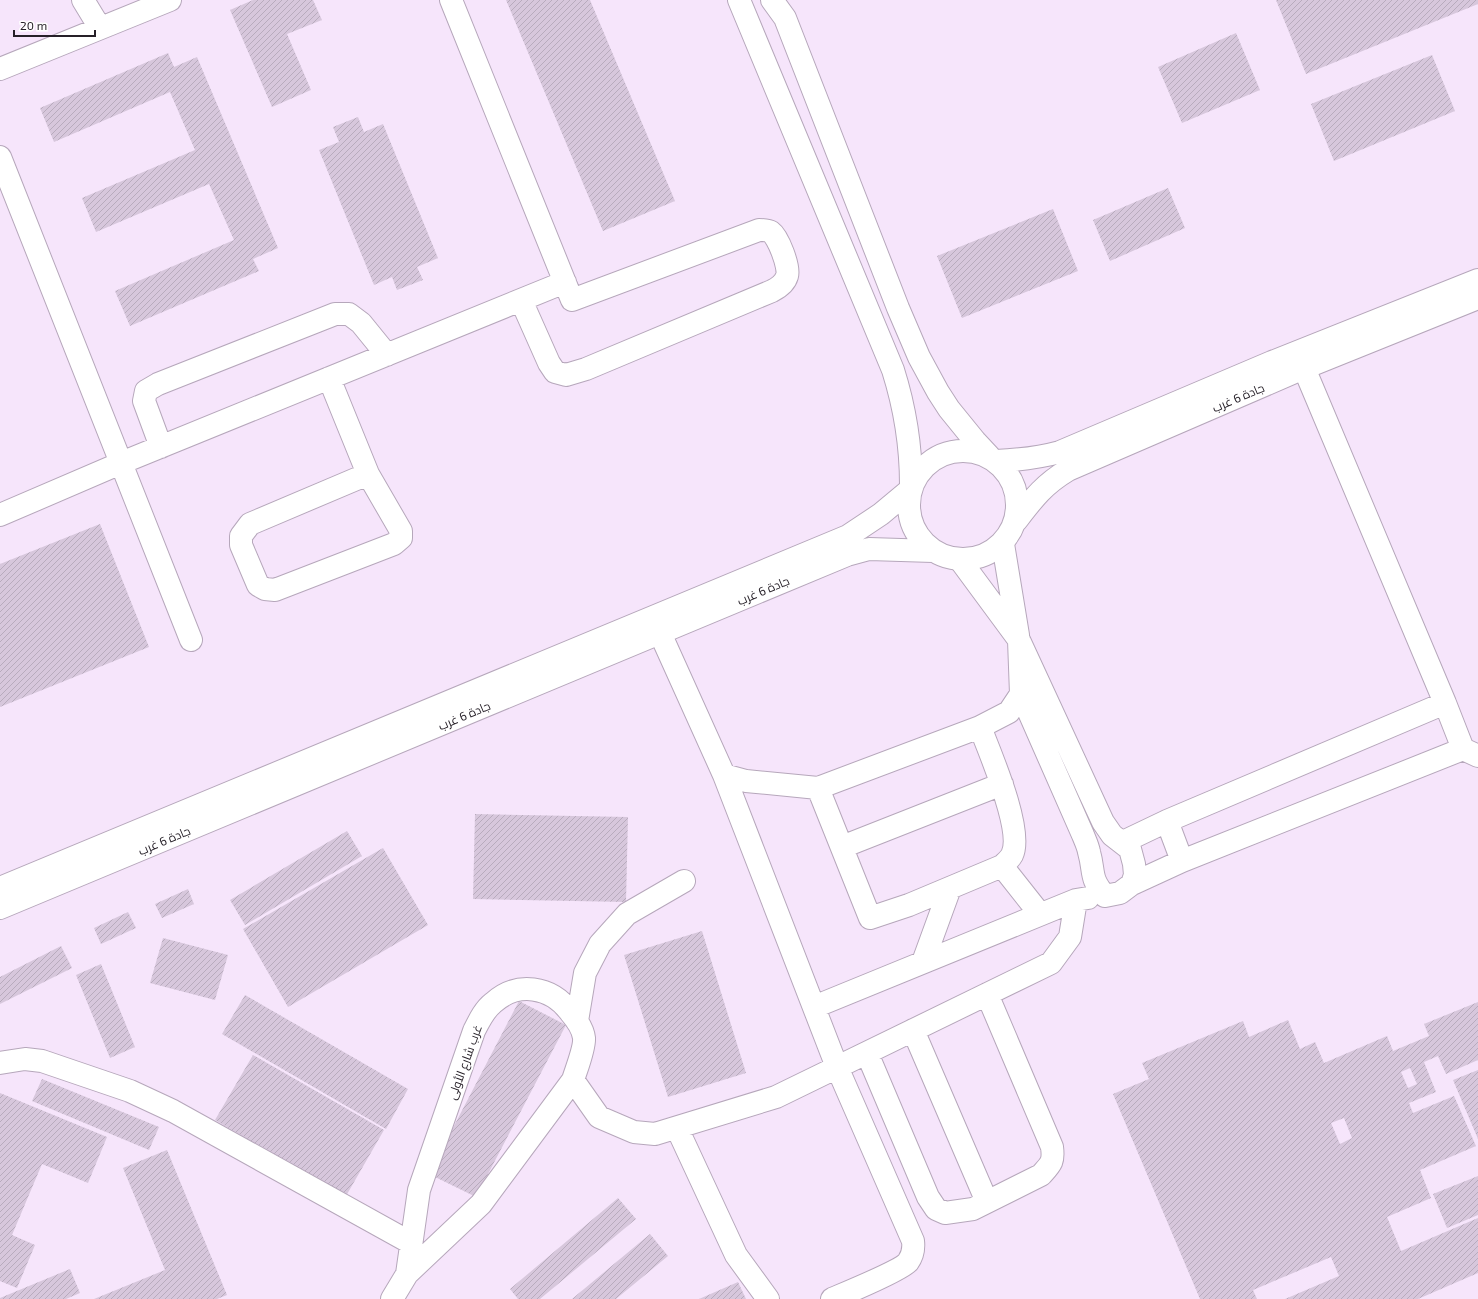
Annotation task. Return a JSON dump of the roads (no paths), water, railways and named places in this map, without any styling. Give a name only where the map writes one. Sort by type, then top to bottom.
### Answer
[{"type":"main road","points":[[83,0],[100,28]]},
{"type":"main road","points":[[0,69],[170,0]]},
{"type":"main road","points":[[451,0],[572,300],[743,234],[759,230],[769,231],[775,236],[788,266],[787,276],[780,286],[772,291],[593,366],[566,375],[555,372],[549,364],[521,300]]},
{"type":"main road","points":[[739,0],[893,370],[908,436],[911,487],[909,503],[910,517],[914,530],[922,542],[933,551],[946,557],[960,560],[976,558],[990,553],[1003,544],[1016,521],[1018,504],[1016,488],[1008,473],[974,441],[949,409],[928,374],[898,308],[786,9],[772,0]]},
{"type":"main road","points":[[752,31],[786,9]]},
{"type":"main road","points":[[0,157],[191,640]]},
{"type":"main road","name":"جادة 6 غرب","points":[[992,458],[1017,460],[1040,457],[1060,452],[1272,362],[1478,280]]},
{"type":"main road","points":[[0,515],[121,463],[565,282]]},
{"type":"main road","name":"جادة 6 غرب","points":[[1016,521],[1040,490],[1055,477],[1068,470],[1304,368],[1478,298]]},
{"type":"main road","points":[[872,319],[898,308]]},
{"type":"main road","points":[[161,447],[144,401],[146,391],[158,384],[335,314],[349,314],[361,323],[387,355]]},
{"type":"main road","points":[[814,1007],[1076,900],[1120,893],[1132,884],[1182,861],[1471,752],[1445,703],[1304,368]]},
{"type":"main road","points":[[898,388],[928,374]]},
{"type":"main road","points":[[329,378],[368,474],[401,531],[400,538],[394,544],[275,590],[265,589],[258,584],[241,545],[242,536],[250,524],[368,474]]},
{"type":"main road","points":[[911,487],[927,465],[942,455],[961,451],[980,453],[992,458]]},
{"type":"main road","name":"جادة 6 غرب","points":[[0,888],[848,536],[881,514],[911,487]]},
{"type":"main road","points":[[1003,544],[1018,640],[1021,694],[1083,835],[1090,853],[1092,872],[1096,885],[1105,896]]},
{"type":"main road","name":"جادة 6 غرب","points":[[0,908],[847,555],[869,549],[933,551]]},
{"type":"main road","points":[[960,560],[1018,640],[1103,822],[1112,835],[1130,849],[1135,875],[1132,884]]},
{"type":"main road","points":[[660,633],[724,775],[837,1067],[913,1241],[914,1251],[907,1263],[832,1299]]},
{"type":"main road","points":[[724,775],[746,781],[818,788],[980,727],[1009,712],[1021,694]]},
{"type":"main road","points":[[1122,842],[1167,820],[1445,703]]},
{"type":"main road","points":[[818,788],[870,918],[910,905],[1002,866],[1012,856],[1015,846],[1015,833],[1002,784],[980,727]]},
{"type":"main road","points":[[842,847],[1002,784]]},
{"type":"main road","points":[[1167,820],[1182,861]]},
{"type":"main road","points":[[1002,866],[1040,914]]},
{"type":"main road","points":[[577,1021],[584,973],[600,944],[627,914],[684,881]]},
{"type":"main road","points":[[923,962],[950,888]]},
{"type":"main road","points":[[573,1080],[599,1117],[634,1132],[655,1134],[776,1097],[1051,963],[1070,937],[1076,900]]},
{"type":"main road","name":"غرب شارع الأولى","points":[[392,1299],[407,1274],[481,1204],[573,1080],[585,1039],[577,1021],[563,1002],[544,991],[525,988],[509,992],[493,1003],[482,1017],[474,1031],[419,1190],[407,1274]]},
{"type":"main road","points":[[866,1053],[928,1197],[936,1209],[945,1213],[973,1209],[1041,1175],[1049,1167],[1054,1158],[1052,1147],[987,994]]},
{"type":"main road","points":[[913,1030],[987,1202]]},
{"type":"main road","points":[[0,1063],[25,1059],[42,1062],[145,1097],[411,1243]]},
{"type":"main road","points":[[677,1128],[736,1255],[768,1299]]}]
